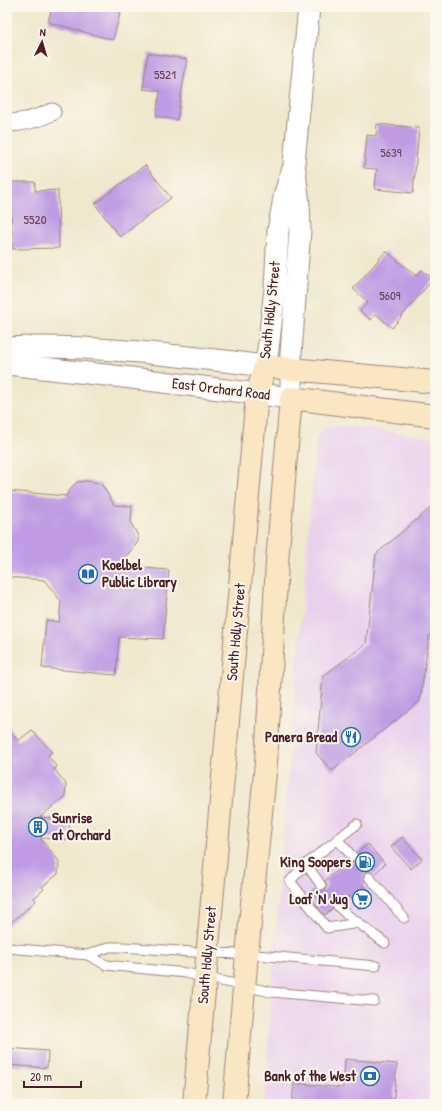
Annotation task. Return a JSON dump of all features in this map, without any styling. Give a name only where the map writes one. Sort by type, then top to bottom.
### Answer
[{"type":"main road","name":"East Orchard Road","points":[[265,366],[435,382]]},
{"type":"main road","name":"South Holly Street","points":[[194,1104],[257,394],[265,366]]},
{"type":"main road","name":"East Orchard Road","points":[[290,398],[435,416]]},
{"type":"main road","name":"South Holly Street","points":[[234,1104],[266,762],[277,562],[290,398]]},
{"type":"street","name":"South Holly Street","points":[[265,366],[275,289],[280,217],[294,163],[309,7]]},
{"type":"street","points":[[7,123],[36,119],[52,112]]},
{"type":"street","name":"South Holly Street","points":[[290,398],[300,230],[299,204],[294,163]]},
{"type":"street","name":"East Orchard Road","points":[[7,348],[53,347],[102,349],[224,360],[265,366]]},
{"type":"street","name":"East Orchard Road","points":[[7,364],[290,398]]},
{"type":"lane","points":[[357,824],[306,864],[290,881],[327,928],[359,923]]},
{"type":"lane","points":[[337,839],[353,857]]},
{"type":"lane","points":[[306,864],[321,885]]},
{"type":"lane","points":[[370,877],[404,918]]},
{"type":"lane","points":[[337,905],[385,943]]},
{"type":"lane","points":[[88,955],[109,947],[122,947],[207,953],[247,954],[376,966]]},
{"type":"lane","points":[[7,948],[88,955],[111,966],[186,973],[271,992],[374,1001]]},
{"type":"shaded area","points":[[334,426],[345,426],[435,438],[435,1104],[264,1104],[282,847],[316,439],[322,430]]},
{"type":"building","points":[[52,7],[61,7],[77,11],[78,7],[122,7],[113,40],[48,22]]},
{"type":"building","points":[[148,53],[187,59],[177,120],[156,116],[160,91],[143,89]]},
{"type":"building","points":[[377,124],[419,128],[413,193],[375,189],[377,169],[364,168],[367,135],[376,136]]},
{"type":"building","points":[[145,165],[171,198],[120,237],[95,204]]},
{"type":"building","points":[[11,182],[35,182],[35,191],[58,190],[59,248],[12,249]]},
{"type":"building","points":[[386,251],[416,276],[422,270],[433,279],[392,328],[376,314],[371,320],[360,311],[368,302],[353,289]]},
{"type":"building","name":"Koelbel Public Library","points":[[86,481],[101,484],[114,505],[132,506],[131,523],[138,536],[138,542],[118,566],[169,570],[163,639],[119,637],[116,675],[42,668],[46,620],[59,622],[61,601],[44,580],[7,577],[7,491],[66,496],[77,482]]},
{"type":"building","points":[[435,504],[435,631],[429,636],[420,701],[332,771],[316,753],[323,676],[366,644],[376,554]]},
{"type":"building","name":"Sunrise at Orchard","points":[[7,726],[18,741],[32,730],[52,752],[48,756],[57,767],[54,769],[66,784],[65,797],[40,817],[70,820],[68,840],[40,838],[59,861],[58,874],[42,887],[44,889],[34,898],[36,901],[7,926]]},
{"type":"building","points":[[402,837],[422,859],[411,869],[391,847]]},
{"type":"building","points":[[368,844],[385,864],[374,874],[368,871],[365,872],[363,878],[365,881],[362,884],[372,897],[359,909],[348,896],[342,901],[335,899],[331,903],[332,909],[325,915],[308,895],[316,889],[321,891],[325,890],[327,885],[325,881],[348,861],[351,863],[357,862],[359,859],[357,853]]},
{"type":"building","points":[[7,1048],[48,1051],[47,1068],[7,1065]]},
{"type":"building","name":"Bank of the West","points":[[345,1059],[397,1064],[393,1104],[292,1104],[294,1083],[343,1088]]},
{"type":"place","name":"Koelbel Public Library","points":[[88,574]]},
{"type":"place","name":"Panera Bread","points":[[351,737]]},
{"type":"place","name":"Sunrise at Orchard","points":[[38,827]]},
{"type":"place","name":"King Soopers","points":[[365,862]]},
{"type":"place","name":"Loaf 'N Jug","points":[[362,899]]},
{"type":"place","name":"Bank of the West","points":[[370,1076]]}]
